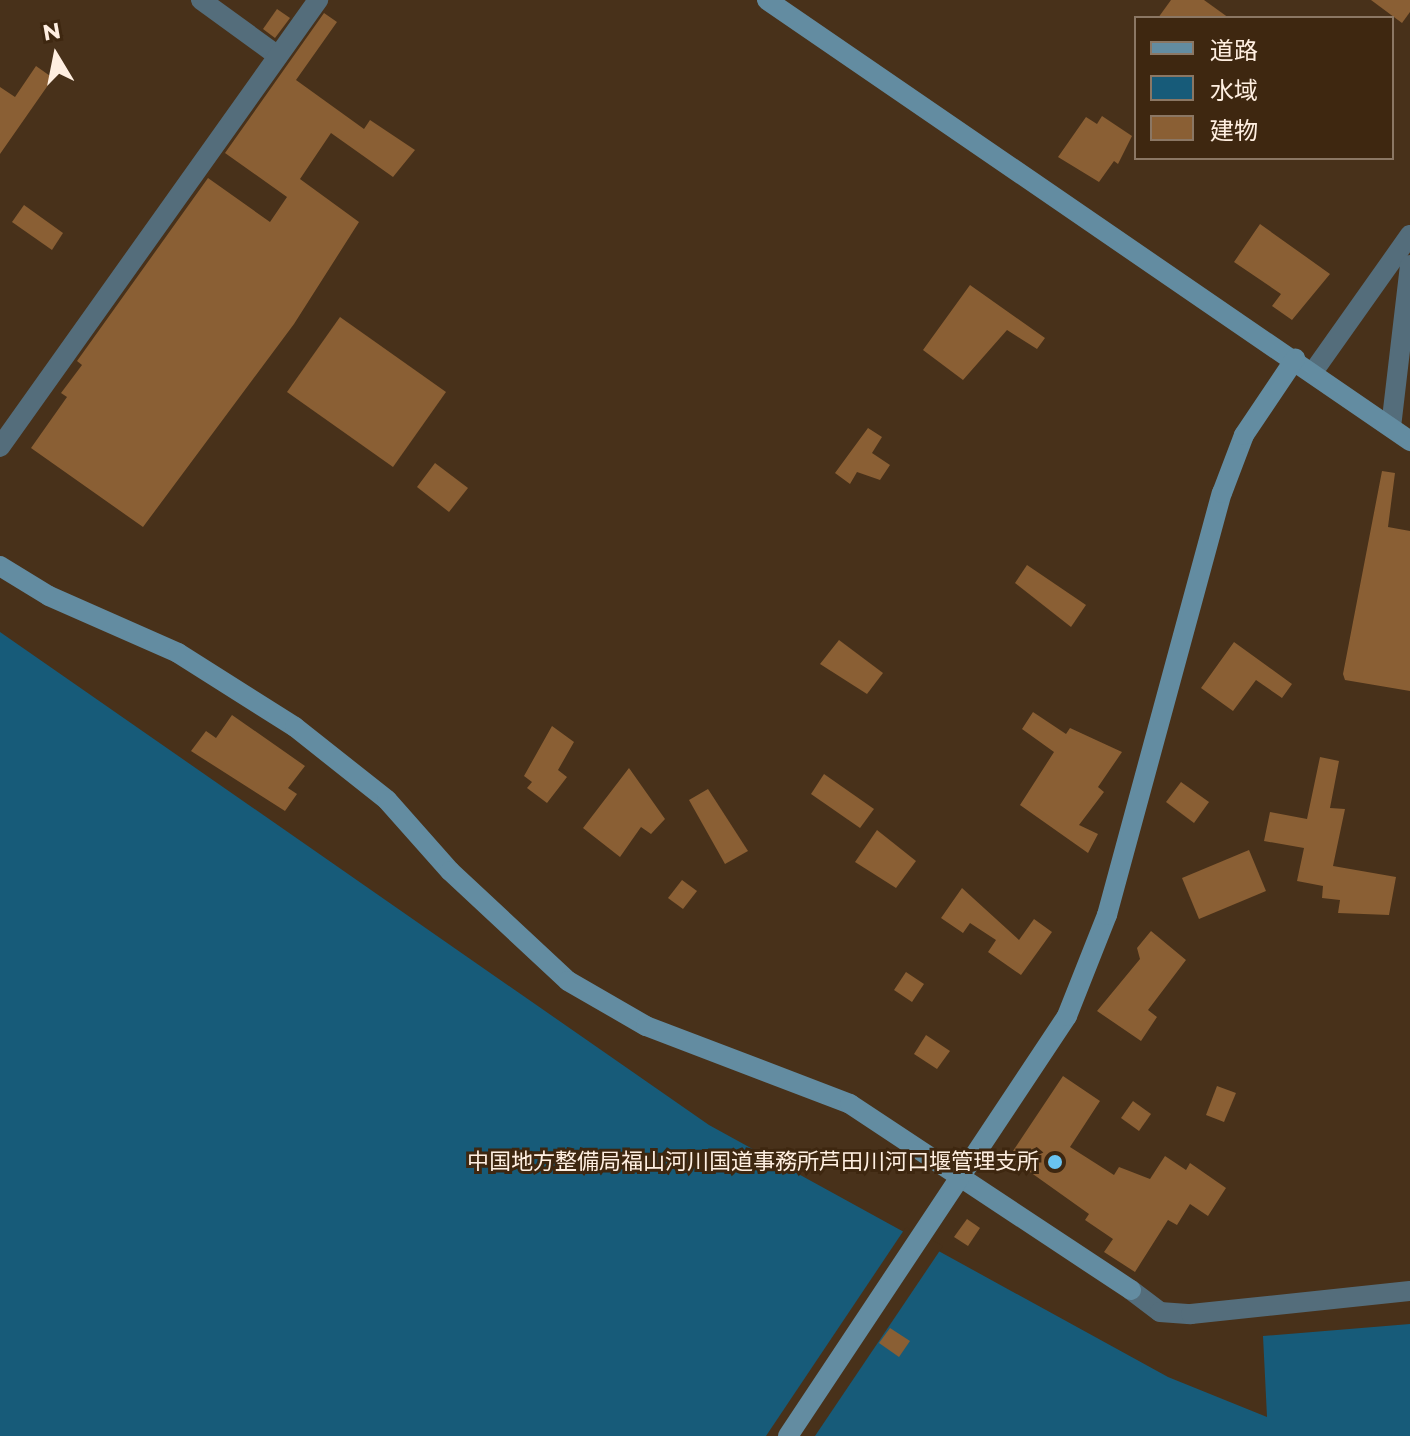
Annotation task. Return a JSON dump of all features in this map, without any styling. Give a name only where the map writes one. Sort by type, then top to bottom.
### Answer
[{"type":"street","points":[[201,0],[278,56]]},
{"type":"street","points":[[0,447],[318,0]]},
{"type":"street","points":[[767,0],[1295,359],[1410,441]]},
{"type":"street","points":[[1313,372],[1410,235]]},
{"type":"street","points":[[1391,427],[1410,265]]},
{"type":"street","points":[[788,1436],[1067,1016],[1107,915],[1222,493],[1244,435],[1295,359]]},
{"type":"street","points":[[0,566],[49,596],[178,653],[295,727],[387,800],[495,916],[568,981],[646,1026],[850,1104],[1160,1312],[1191,1314],[1410,1291]]},
{"type":"water","points":[[0,632],[709,1125],[1168,1377],[1267,1417],[1263,1336],[1410,1324],[1410,1436],[0,1436]]},
{"type":"pier","points":[[906,1227],[943,1246],[815,1436],[766,1436]]},
{"type":"building","points":[[1171,0],[1204,0],[1226,16],[1159,16]]},
{"type":"building","points":[[1371,0],[1410,0],[1410,12],[1402,23]]},
{"type":"building","points":[[277,9],[290,18],[275,38],[263,29]]},
{"type":"building","points":[[324,13],[337,22],[296,80],[364,129],[370,120],[415,150],[393,177],[331,133],[300,179],[359,222],[294,324],[143,527],[31,448],[67,397],[61,393],[82,365],[77,361],[208,178],[270,222],[287,197],[225,153]]},
{"type":"building","points":[[36,66],[53,78],[0,154],[0,87],[15,97]]},
{"type":"building","points":[[1102,116],[1132,136],[1118,164],[1114,161],[1099,182],[1058,157],[1086,117],[1097,124]]},
{"type":"building","points":[[24,205],[63,233],[52,250],[12,222]]},
{"type":"building","points":[[1260,224],[1330,274],[1292,320],[1272,306],[1281,294],[1234,262]]},
{"type":"building","points":[[970,285],[1045,338],[1037,349],[1007,330],[963,380],[923,350]]},
{"type":"building","points":[[340,317],[446,392],[393,467],[287,392]]},
{"type":"building","points":[[868,428],[882,437],[872,453],[890,465],[880,480],[857,472],[850,484],[835,473]]},
{"type":"building","points":[[435,463],[468,488],[449,512],[417,487]]},
{"type":"building","points":[[1382,471],[1395,473],[1388,527],[1410,531],[1410,691],[1345,680],[1343,674]]},
{"type":"building","points":[[1027,565],[1086,605],[1071,627],[1015,583]]},
{"type":"building","points":[[839,640],[883,673],[867,694],[820,664]]},
{"type":"building","points":[[1234,642],[1292,684],[1282,698],[1256,680],[1233,711],[1201,688]]},
{"type":"building","points":[[1033,712],[1066,734],[1070,728],[1122,752],[1098,787],[1104,792],[1079,825],[1098,834],[1088,853],[1020,805],[1054,752],[1022,729]]},
{"type":"building","points":[[232,715],[305,766],[288,788],[297,794],[285,811],[191,751],[206,731],[216,738]]},
{"type":"building","points":[[552,726],[574,742],[558,770],[567,777],[547,803],[527,788],[532,782],[524,776]]},
{"type":"building","points":[[1320,757],[1339,761],[1330,808],[1345,809],[1333,866],[1396,877],[1389,915],[1338,913],[1340,900],[1322,898],[1323,886],[1297,881],[1304,848],[1264,841],[1270,812],[1307,819]]},
{"type":"building","points":[[629,768],[665,819],[651,834],[641,827],[620,857],[583,828]]},
{"type":"building","points":[[824,774],[874,809],[860,828],[811,794]]},
{"type":"building","points":[[1181,782],[1209,802],[1194,823],[1166,802]]},
{"type":"building","points":[[708,789],[748,851],[725,864],[689,800]]},
{"type":"building","points":[[877,830],[916,861],[896,888],[855,862]]},
{"type":"building","points":[[1249,850],[1266,891],[1199,919],[1182,878]]},
{"type":"building","points":[[682,880],[697,891],[683,909],[668,898]]},
{"type":"building","points":[[962,888],[1019,940],[1034,919],[1052,932],[1021,975],[988,952],[996,940],[970,923],[963,933],[941,918]]},
{"type":"building","points":[[1151,931],[1186,960],[1148,1010],[1157,1017],[1141,1041],[1097,1011],[1140,959],[1137,948]]},
{"type":"building","points":[[906,972],[924,984],[912,1002],[894,990]]},
{"type":"building","points":[[926,1035],[950,1051],[937,1069],[914,1054]]},
{"type":"building","points":[[1063,1076],[1100,1101],[1070,1147],[1114,1175],[1119,1167],[1150,1179],[1165,1156],[1186,1170],[1190,1163],[1226,1188],[1208,1216],[1190,1204],[1177,1225],[1168,1220],[1135,1272],[1104,1252],[1113,1239],[1085,1220],[1089,1214],[1009,1157]]},
{"type":"building","points":[[1217,1086],[1236,1093],[1224,1122],[1206,1115]]},
{"type":"building","points":[[1133,1101],[1151,1114],[1139,1131],[1121,1118]]},
{"type":"building","points":[[967,1219],[980,1228],[968,1246],[954,1237]]},
{"type":"building","points":[[890,1328],[910,1341],[899,1357],[879,1343]]},
{"type":"place","name":"中国地方整備局福山河川国道事務所芦田川河口堰管理支所","points":[[1055,1162]]}]
